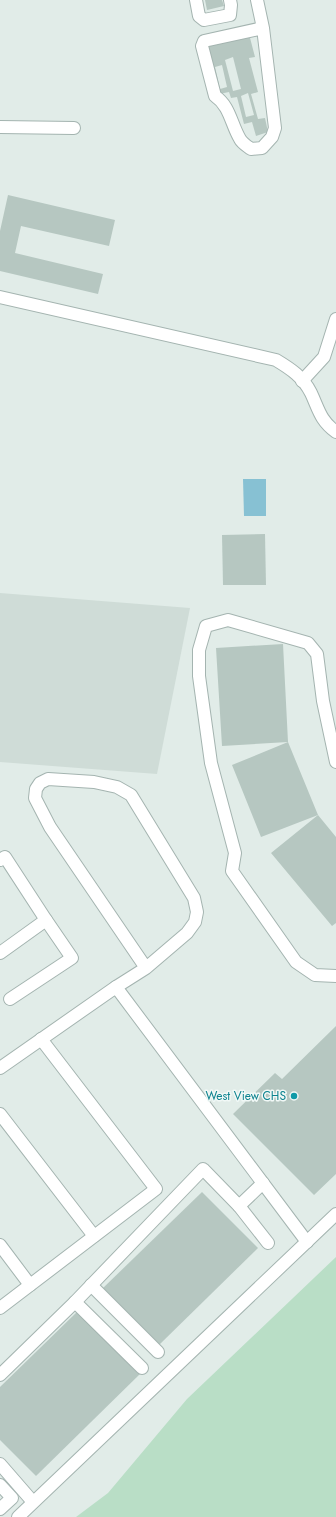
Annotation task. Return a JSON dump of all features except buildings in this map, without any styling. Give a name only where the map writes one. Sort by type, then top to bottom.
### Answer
[{"type":"street","points":[[196,0],[199,16],[204,20],[230,14],[230,0]]},
{"type":"street","points":[[257,0],[263,28],[275,128],[272,138],[262,148],[251,149],[240,141],[228,110],[222,101],[214,96],[202,46],[204,41],[263,28]]},
{"type":"street","points":[[0,127],[74,128]]},
{"type":"street","points":[[0,297],[276,360],[296,372],[311,392],[320,415],[327,425],[336,432]]},
{"type":"street","points":[[302,381],[324,357],[336,319]]},
{"type":"street","points":[[336,762],[333,737],[323,701],[317,654],[308,643],[228,620],[206,626],[199,650],[199,676],[211,763],[235,853],[232,871],[296,962],[315,975],[336,976]]},
{"type":"street","points":[[0,1068],[116,987],[146,968],[187,933],[195,922],[197,912],[194,898],[131,794],[117,788],[94,782],[48,779],[40,783],[36,789],[35,798],[50,827],[146,968]]},
{"type":"street","points":[[0,860],[5,857],[72,958],[10,999]]},
{"type":"street","points":[[0,953],[46,920]]},
{"type":"street","points":[[116,987],[306,1242]]},
{"type":"street","points":[[0,1308],[156,1189],[41,1039]]},
{"type":"street","points":[[0,1114],[94,1236]]},
{"type":"street","points":[[0,1376],[75,1302],[203,1169],[239,1206],[268,1243]]},
{"type":"street","points":[[239,1206],[263,1183]]},
{"type":"street","points":[[18,1517],[336,1214]]},
{"type":"street","points":[[0,1245],[30,1285]]},
{"type":"street","points":[[91,1285],[158,1352]]},
{"type":"street","points":[[75,1302],[142,1368]]},
{"type":"street","points":[[0,1464],[33,1502]]},
{"type":"street","points":[[0,1484],[12,1498],[0,1509]]},
{"type":"shaded area","points":[[0,593],[190,608],[157,774],[0,762]]},
{"type":"green space","points":[[336,1257],[336,1517],[76,1517],[108,1493],[187,1399]]},
{"type":"water","points":[[243,479],[266,479],[266,516],[244,516]]},
{"type":"place","name":"West View CHS","points":[[294,1096]]}]
